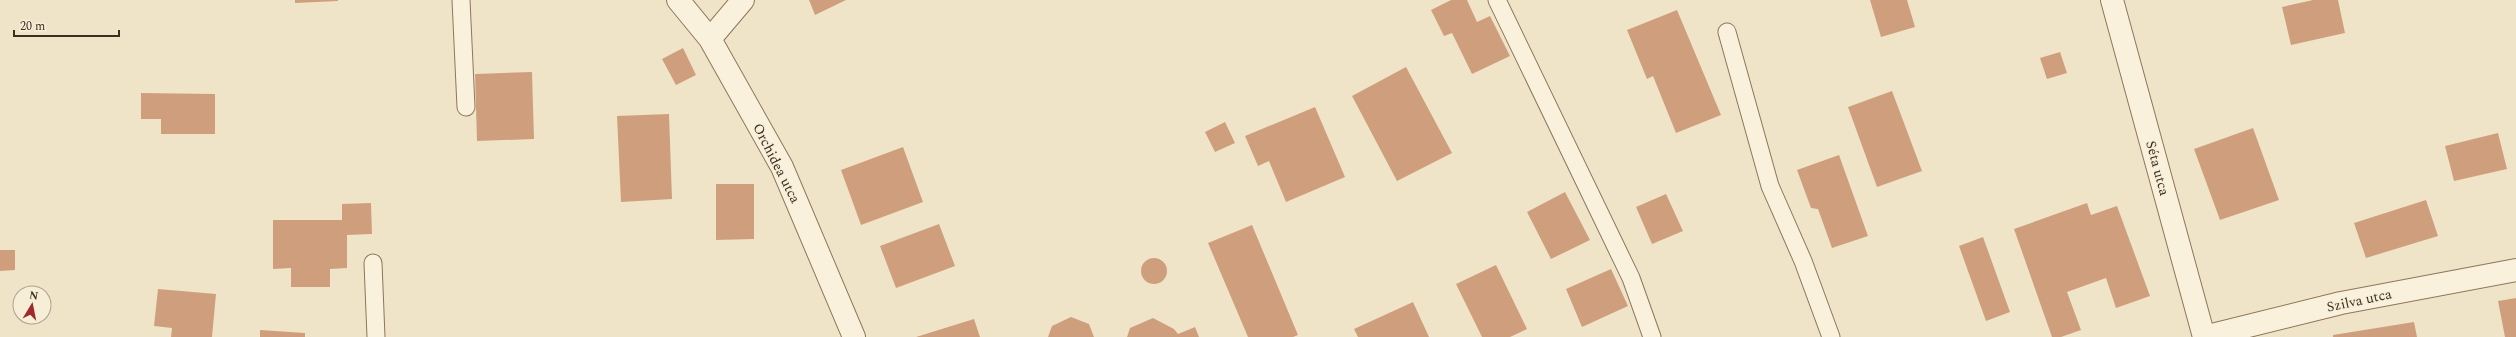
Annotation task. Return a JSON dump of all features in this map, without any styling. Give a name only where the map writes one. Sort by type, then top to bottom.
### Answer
[{"type":"street","name":"Orchidea utca","points":[[678,0],[710,39],[782,166],[854,337]]},
{"type":"street","points":[[710,39],[743,0]]},
{"type":"street","name":"Séta utca","points":[[2112,0],[2204,337]]},
{"type":"street","name":"Szilva utca","points":[[2204,337],[2341,303],[2516,270]]},
{"type":"lane","points":[[461,0],[466,107]]},
{"type":"lane","points":[[1497,0],[1631,278],[1652,337]]},
{"type":"lane","points":[[1727,32],[1770,186],[1806,268],[1831,337]]},
{"type":"lane","points":[[373,263],[376,337]]},
{"type":"building","points":[[295,0],[338,0],[338,1],[295,3]]},
{"type":"building","points":[[809,0],[846,0],[815,15]]},
{"type":"building","points":[[1451,0],[1467,0],[1477,22],[1490,16],[1510,56],[1472,74],[1452,33],[1444,36],[1431,10]]},
{"type":"building","points":[[1870,0],[1907,0],[1915,27],[1881,37]]},
{"type":"building","points":[[2313,0],[2338,0],[2345,33],[2291,45],[2282,7]]},
{"type":"building","points":[[1677,10],[1721,115],[1676,133],[1653,76],[1647,79],[1627,30]]},
{"type":"building","points":[[683,48],[696,75],[676,85],[662,59]]},
{"type":"building","points":[[2060,52],[2067,73],[2047,79],[2040,58]]},
{"type":"building","points":[[1406,67],[1452,153],[1397,181],[1352,96]]},
{"type":"building","points":[[532,72],[534,139],[477,141],[475,74]]},
{"type":"building","points":[[1892,91],[1922,171],[1877,187],[1848,107]]},
{"type":"building","points":[[141,93],[215,94],[215,134],[161,134],[161,119],[141,119]]},
{"type":"building","points":[[1315,107],[1345,177],[1286,202],[1269,161],[1258,166],[1245,136]]},
{"type":"building","points":[[669,114],[672,199],[621,202],[617,116]]},
{"type":"building","points":[[1225,122],[1235,143],[1215,152],[1205,132]]},
{"type":"building","points":[[2253,128],[2279,200],[2220,220],[2194,149]]},
{"type":"building","points":[[2498,133],[2507,169],[2454,181],[2445,146]]},
{"type":"building","points":[[903,147],[923,202],[861,225],[841,170]]},
{"type":"building","points":[[1839,155],[1868,236],[1832,248],[1818,209],[1811,208],[1797,170]]},
{"type":"building","points":[[716,184],[754,184],[754,239],[716,240]]},
{"type":"building","points":[[1565,192],[1590,240],[1551,259],[1527,212]]},
{"type":"building","points":[[1666,194],[1683,231],[1652,244],[1636,207]]},
{"type":"building","points":[[2426,200],[2438,236],[2366,258],[2354,223]]},
{"type":"building","points":[[371,203],[372,234],[347,235],[347,268],[330,269],[330,287],[291,287],[291,268],[273,269],[273,220],[342,220],[342,204]]},
{"type":"building","points":[[2087,203],[2091,215],[2117,206],[2150,296],[2116,308],[2106,278],[2067,292],[2081,330],[2061,337],[2052,337],[2014,229]]},
{"type":"building","points":[[939,224],[955,266],[896,288],[880,246]]},
{"type":"building","points":[[1252,225],[1298,335],[1293,337],[1248,337],[1208,243]]},
{"type":"building","points":[[1983,237],[2010,312],[1986,321],[1959,246]]},
{"type":"building","points":[[0,250],[15,250],[15,270],[0,271]]},
{"type":"building","points":[[1154,258],[1163,262],[1167,271],[1163,280],[1154,284],[1145,280],[1141,271],[1145,262]]},
{"type":"building","points":[[1496,265],[1527,329],[1510,337],[1482,337],[1456,284]]},
{"type":"building","points":[[1611,269],[1628,306],[1582,327],[1566,289]]},
{"type":"building","points":[[158,289],[216,294],[212,337],[171,337],[172,328],[154,326]]},
{"type":"building","points":[[2516,298],[2516,337],[2505,337],[2498,301]]},
{"type":"building","points":[[1413,302],[1429,337],[1358,337],[1354,329]]},
{"type":"building","points":[[1071,317],[1089,324],[1094,337],[1048,337],[1052,326]]},
{"type":"building","points":[[1153,318],[1174,329],[1178,334],[1195,327],[1199,337],[1127,337],[1130,328]]},
{"type":"building","points":[[974,319],[980,337],[916,337]]},
{"type":"building","points":[[2414,322],[2417,337],[2333,337],[2333,335]]},
{"type":"building","points":[[260,330],[305,333],[305,337],[260,337]]}]
